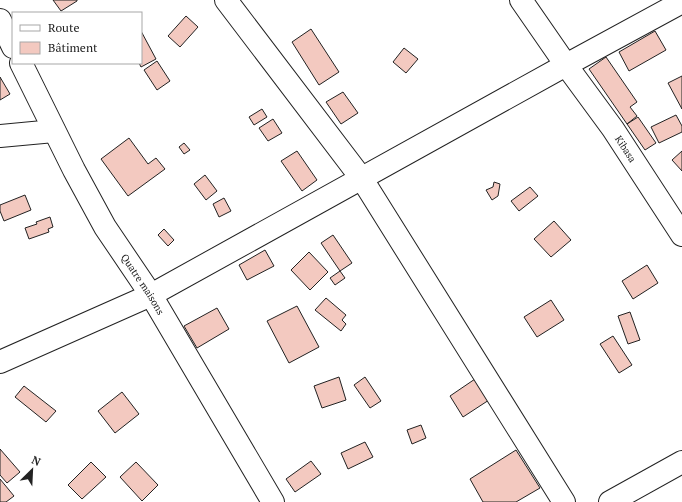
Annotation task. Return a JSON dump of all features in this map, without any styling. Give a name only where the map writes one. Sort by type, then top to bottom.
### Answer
[{"type":"street","points":[[226,0],[362,179],[564,502]]},
{"type":"street","name":"Kibasa","points":[[521,0],[613,129],[682,235]]},
{"type":"street","points":[[0,362],[151,295],[682,2]]},
{"type":"street","points":[[0,20],[12,45]]},
{"type":"street","name":"Quatre maisons","points":[[21,64],[54,131],[105,227],[151,295],[273,502]]},
{"type":"street","points":[[0,136],[54,131]]},
{"type":"street","points":[[610,502],[682,462]]},
{"type":"building","points":[[53,0],[77,0],[77,1],[61,11]]},
{"type":"building","points":[[186,16],[198,27],[180,47],[168,36]]},
{"type":"building","points":[[311,29],[339,72],[319,85],[292,42]]},
{"type":"building","points":[[655,31],[666,50],[629,71],[619,52]]},
{"type":"building","points":[[142,33],[156,59],[141,67],[140,64],[142,64]]},
{"type":"building","points":[[404,48],[418,59],[406,73],[393,62]]},
{"type":"building","points":[[606,57],[637,102],[630,107],[637,116],[627,124],[589,69]]},
{"type":"building","points":[[157,61],[170,81],[157,90],[144,70]]},
{"type":"building","points":[[682,76],[682,109],[668,83]]},
{"type":"building","points":[[0,77],[10,94],[0,100]]},
{"type":"building","points":[[343,92],[358,113],[341,124],[326,102]]},
{"type":"building","points":[[262,109],[267,117],[254,125],[249,117]]},
{"type":"building","points":[[676,115],[682,126],[682,132],[659,143],[651,127]]},
{"type":"building","points":[[638,117],[656,143],[645,150],[627,124]]},
{"type":"building","points":[[273,119],[282,133],[268,141],[259,128]]},
{"type":"building","points":[[129,138],[148,164],[156,158],[165,169],[128,196],[101,159]]},
{"type":"building","points":[[184,143],[190,150],[184,154],[179,147]]},
{"type":"building","points":[[297,151],[317,180],[302,191],[281,161]]},
{"type":"building","points":[[682,151],[682,171],[672,160]]},
{"type":"building","points":[[205,175],[217,191],[206,200],[194,184]]},
{"type":"building","points":[[494,182],[500,184],[498,196],[492,200],[486,190],[493,187]]},
{"type":"building","points":[[530,187],[538,196],[519,211],[511,201]]},
{"type":"building","points":[[25,195],[31,210],[4,221],[0,211],[0,205]]},
{"type":"building","points":[[224,198],[231,211],[219,217],[213,204]]},
{"type":"building","points":[[50,217],[53,227],[48,229],[49,232],[29,239],[25,228]]},
{"type":"building","points":[[554,221],[571,240],[551,257],[534,239]]},
{"type":"building","points":[[164,229],[174,240],[168,246],[158,235]]},
{"type":"building","points":[[333,235],[352,263],[340,271],[321,243]]},
{"type":"building","points":[[265,250],[274,266],[247,280],[239,265]]},
{"type":"building","points":[[309,252],[328,272],[310,290],[291,270]]},
{"type":"building","points":[[647,265],[658,283],[633,299],[622,281]]},
{"type":"building","points":[[340,271],[345,278],[335,285],[330,278]]},
{"type":"building","points":[[326,298],[346,315],[342,320],[346,324],[341,331],[315,310]]},
{"type":"building","points":[[551,300],[564,320],[537,337],[524,317]]},
{"type":"building","points":[[297,306],[319,347],[289,363],[267,321]]},
{"type":"building","points":[[217,308],[229,329],[197,348],[184,326]]},
{"type":"building","points":[[630,312],[640,340],[628,344],[618,316]]},
{"type":"building","points":[[613,336],[632,365],[619,373],[600,344]]},
{"type":"building","points":[[339,377],[346,400],[322,408],[314,386]]},
{"type":"building","points":[[365,377],[381,401],[370,408],[354,385]]},
{"type":"building","points":[[475,379],[489,400],[463,417],[450,396]]},
{"type":"building","points":[[24,386],[56,411],[46,422],[15,397]]},
{"type":"building","points":[[122,392],[139,414],[115,433],[98,411]]},
{"type":"building","points":[[421,425],[426,438],[412,444],[407,430]]},
{"type":"building","points":[[365,442],[373,457],[348,469],[341,453]]},
{"type":"building","points":[[0,449],[20,472],[7,483],[0,475]]},
{"type":"building","points":[[516,450],[540,488],[516,502],[483,502],[470,479]]},
{"type":"building","points":[[311,461],[321,474],[295,492],[286,479]]},
{"type":"building","points":[[91,462],[106,477],[82,499],[68,485]]},
{"type":"building","points":[[136,462],[158,485],[142,501],[120,477]]},
{"type":"building","points":[[0,479],[14,496],[6,502],[0,502]]}]
